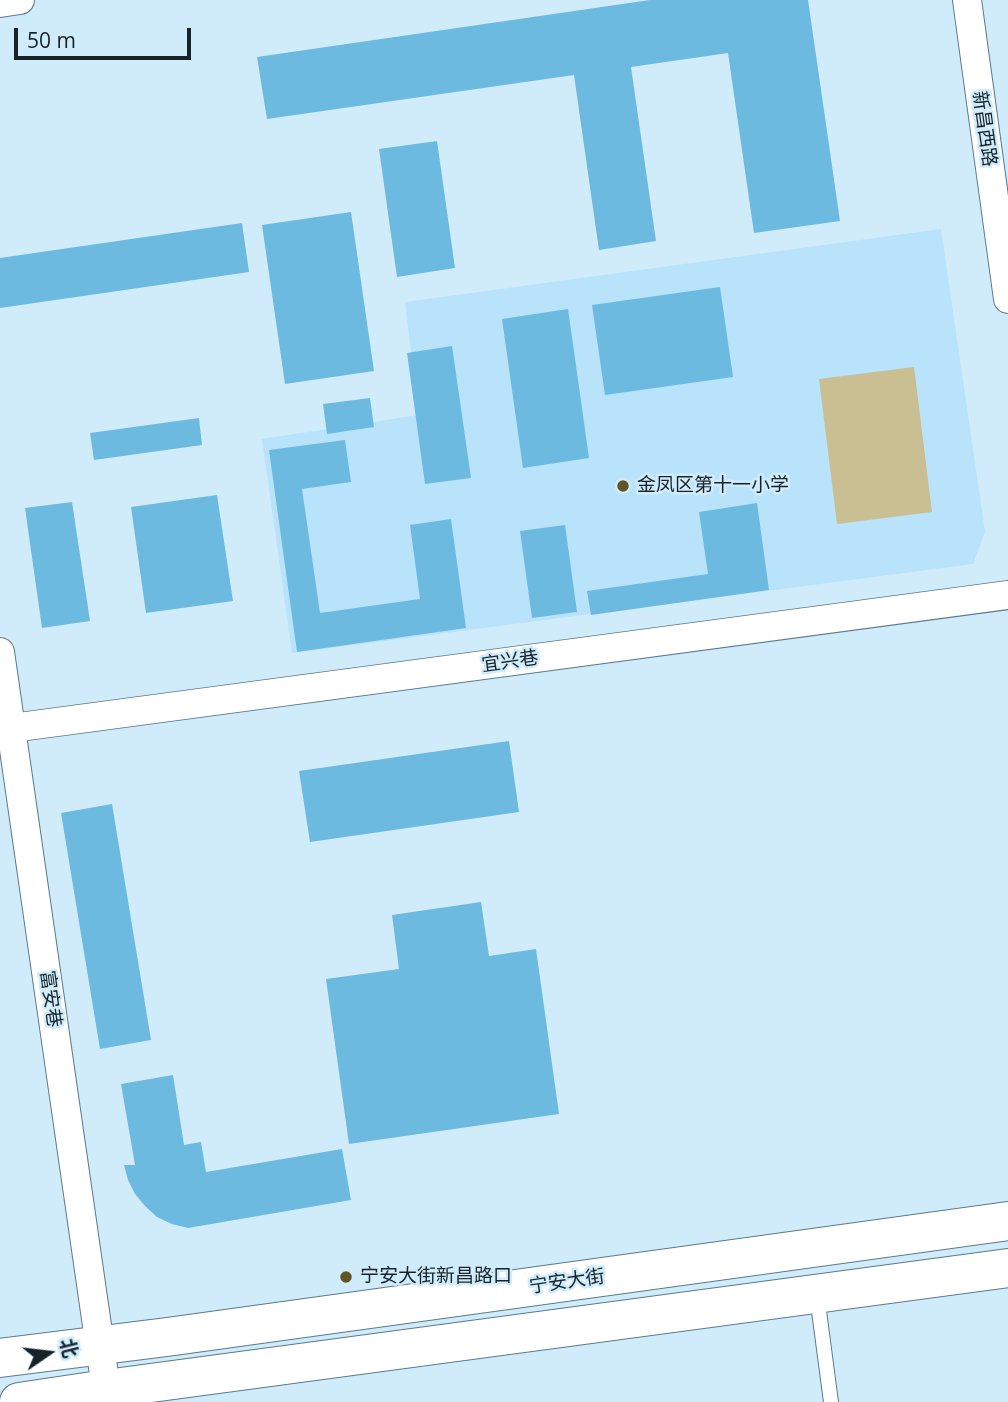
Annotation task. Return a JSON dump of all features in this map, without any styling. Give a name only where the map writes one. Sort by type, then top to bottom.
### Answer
[{"type":"main road","name":"宁安大街","points":[[0,1358],[1008,1221]]},
{"type":"main road","points":[[19,1402],[107,1395],[1008,1268]]},
{"type":"street","points":[[0,3],[20,0]]},
{"type":"street","name":"新昌西路","points":[[967,0],[999,164],[1008,299]]},
{"type":"street","name":"宜兴巷","points":[[12,728],[1008,595]]},
{"type":"street","name":"富安巷","points":[[0,652],[107,1395]]},
{"type":"lane","points":[[817,1293],[831,1402]]},
{"type":"shaded area","name":"金凤区第十一小学","points":[[941,229],[985,532],[973,564],[292,653],[262,439],[419,415],[405,302]]},
{"type":"shaded area","points":[[914,367],[932,512],[837,524],[819,379]]},
{"type":"building","points":[[650,0],[808,0],[840,221],[754,233],[728,53],[631,67],[656,241],[599,250],[574,75],[267,119],[257,57]]},
{"type":"building","points":[[437,141],[455,268],[397,277],[379,149]]},
{"type":"building","points":[[351,212],[374,371],[285,384],[262,225]]},
{"type":"building","points":[[242,223],[249,272],[0,308],[0,258]]},
{"type":"building","points":[[720,287],[733,377],[605,395],[592,305]]},
{"type":"building","points":[[568,309],[589,458],[523,468],[502,319]]},
{"type":"building","points":[[452,346],[471,478],[425,484],[407,353]]},
{"type":"building","points":[[370,398],[374,427],[327,434],[323,404]]},
{"type":"building","points":[[199,418],[202,445],[94,460],[90,433]]},
{"type":"building","points":[[345,440],[351,482],[302,489],[320,613],[420,599],[410,525],[451,519],[466,628],[297,652],[269,450]]},
{"type":"building","points":[[217,495],[233,601],[146,613],[131,507]]},
{"type":"building","points":[[72,502],[90,621],[42,628],[25,508]]},
{"type":"building","points":[[757,503],[769,590],[591,615],[587,591],[708,574],[699,512]]},
{"type":"building","points":[[565,525],[577,612],[532,618],[520,531]]},
{"type":"building","points":[[509,741],[519,812],[310,842],[299,771]]},
{"type":"building","points":[[112,804],[151,1040],[100,1049],[61,813]]},
{"type":"building","points":[[481,902],[489,956],[536,949],[559,1114],[349,1144],[326,979],[399,969],[392,915]]},
{"type":"building","points":[[173,1075],[184,1145],[201,1142],[206,1172],[342,1149],[351,1200],[188,1228],[157,1217],[135,1194],[128,1180],[124,1165],[135,1165],[121,1084]]},
{"type":"place","name":"金凤区第十一小学","points":[[623,486]]},
{"type":"place","name":"宁安大街新昌路口","points":[[346,1277]]}]
